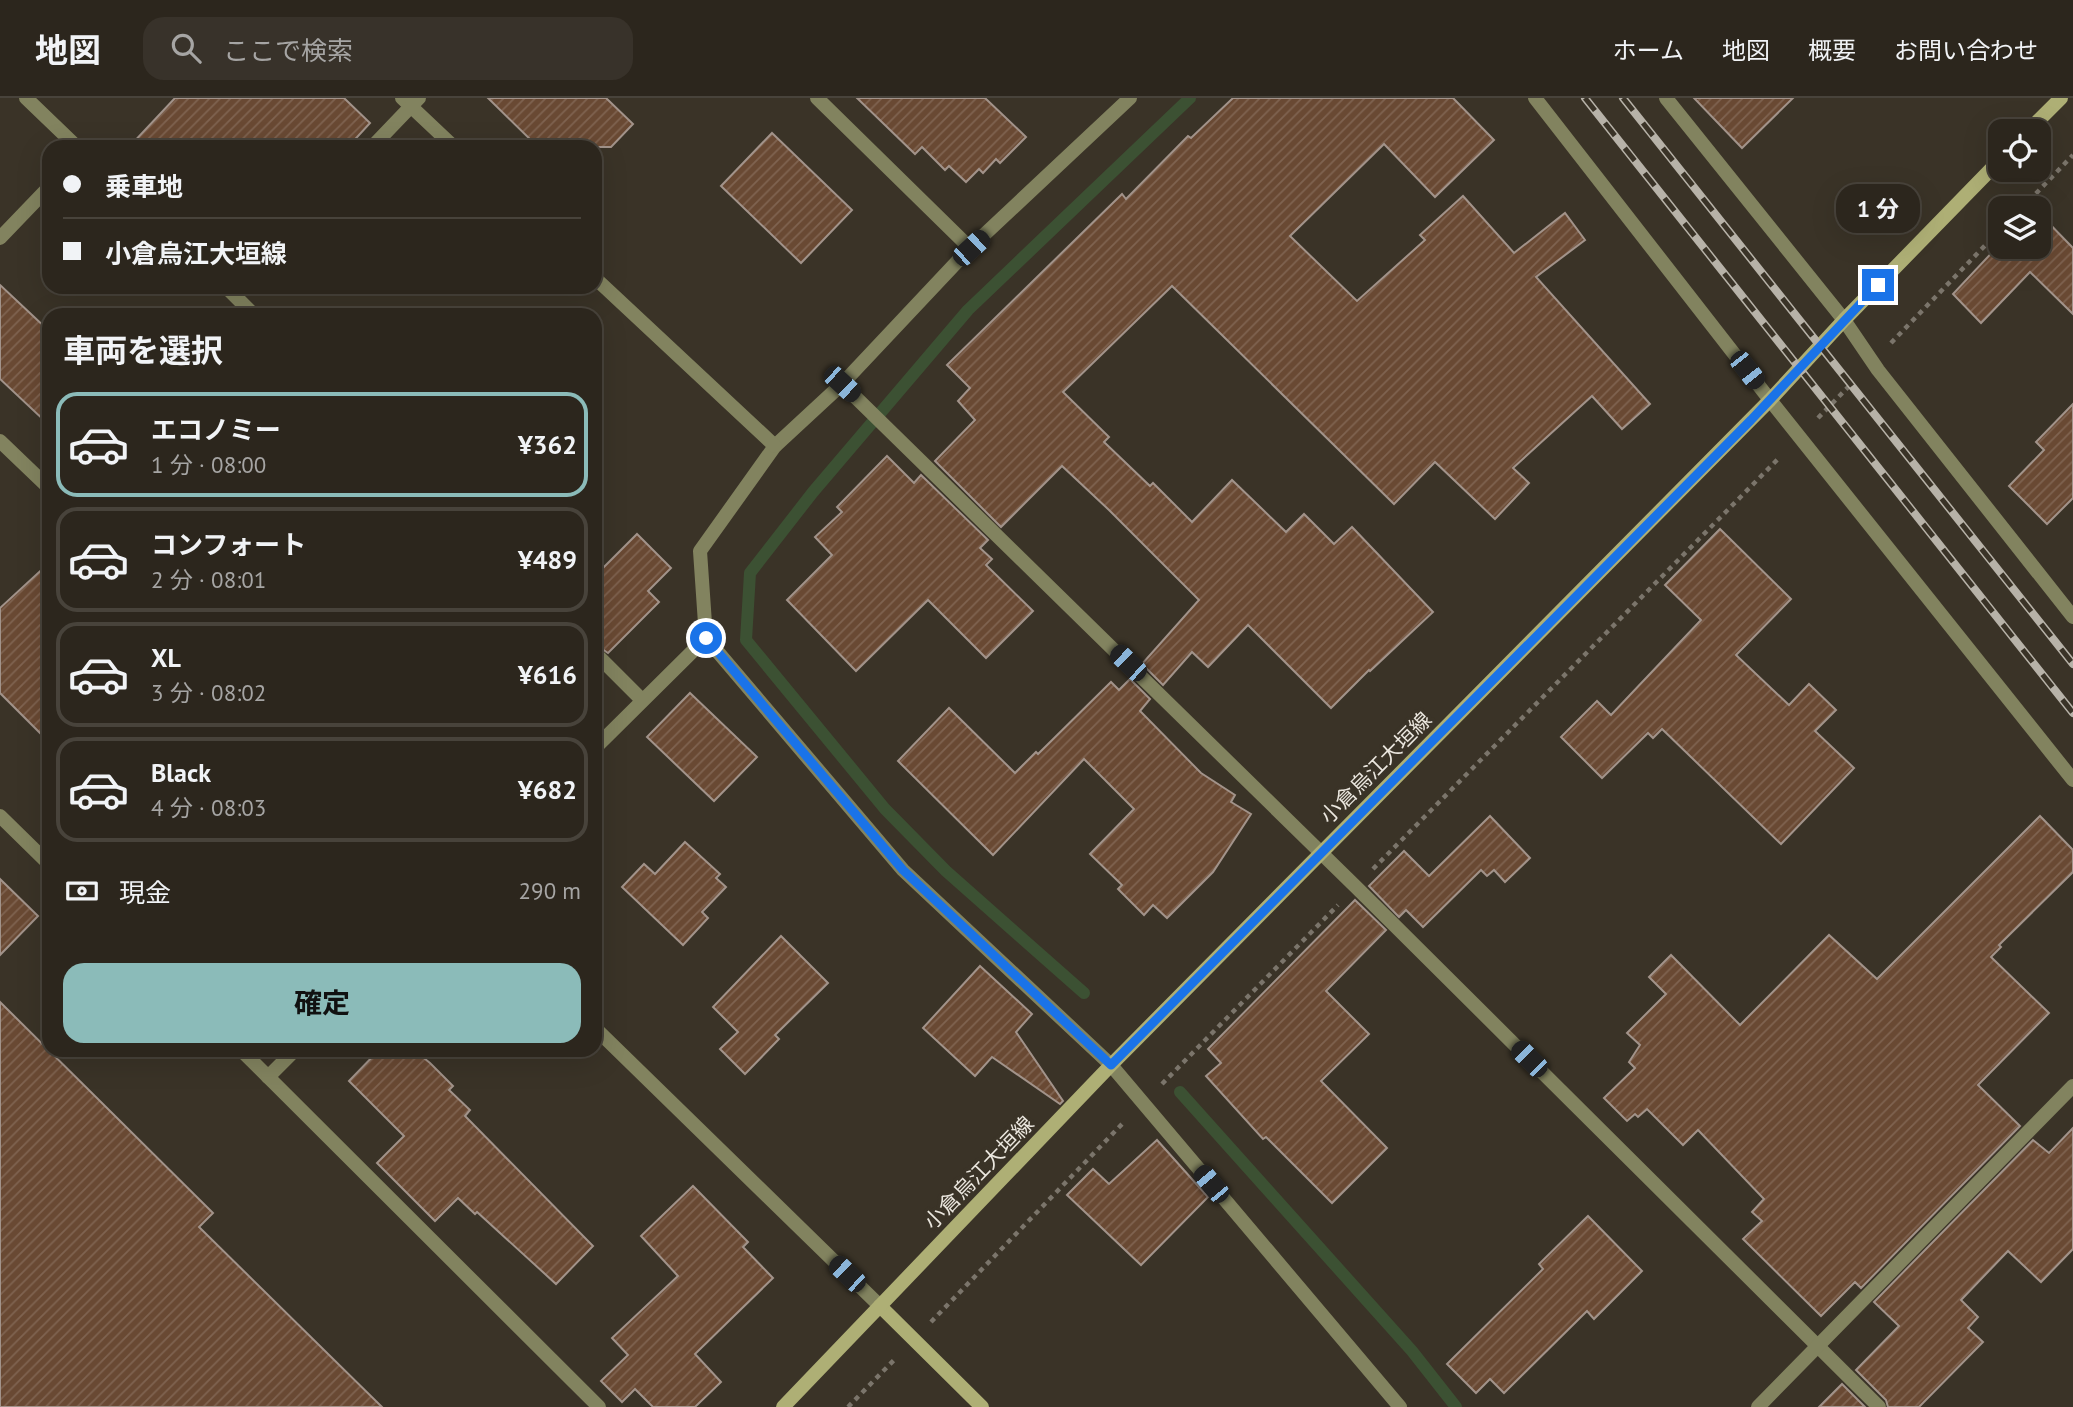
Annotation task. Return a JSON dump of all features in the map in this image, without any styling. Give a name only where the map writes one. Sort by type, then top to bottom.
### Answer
[{"type":"main road","points":[[2040,119],[2061,98]]},
{"type":"main road","name":"小倉烏江大垣線","points":[[783,1407],[1111,1065],[1770,400],[1988,172]]},
{"type":"main road","points":[[880,1306],[982,1407]]},
{"type":"street","points":[[26,98],[70,140]]},
{"type":"street","points":[[817,98],[971,248]]},
{"type":"street","points":[[1130,98],[971,248],[842,384],[775,446],[700,551],[706,638],[903,870],[1111,1065],[1400,1407]]},
{"type":"street","points":[[1535,98],[1770,400],[2073,780]]},
{"type":"street","points":[[1666,98],[1844,320],[1872,362],[2073,617]]},
{"type":"street","points":[[378,140],[410,101],[447,140]]},
{"type":"street","points":[[0,238],[42,194]]},
{"type":"street","points":[[602,285],[775,446]]},
{"type":"street","points":[[235,294],[248,308]]},
{"type":"street","points":[[842,384],[1321,852],[1879,1407]]},
{"type":"street","points":[[0,441],[42,481]]},
{"type":"street","points":[[602,741],[706,638]]},
{"type":"street","points":[[602,660],[642,700]]},
{"type":"street","points":[[0,816],[42,857]]},
{"type":"street","points":[[602,1035],[880,1306]]},
{"type":"street","points":[[248,1057],[599,1407]]},
{"type":"street","points":[[268,1077],[288,1057]]},
{"type":"street","points":[[1758,1407],[2073,1086]]},
{"type":"path","points":[[2034,196],[2073,155]]},
{"type":"path","points":[[848,1407],[1988,242]]},
{"type":"building","points":[[175,98],[344,98],[370,123],[354,140],[136,140]]},
{"type":"building","points":[[488,98],[606,98],[633,124],[611,147],[602,147],[602,140],[531,140]]},
{"type":"building","points":[[857,98],[985,98],[1026,137],[1000,163],[996,159],[983,173],[979,169],[966,182],[949,166],[945,170],[922,147],[915,154]]},
{"type":"building","points":[[1233,98],[1453,98],[1494,140],[1435,197],[1384,144],[1290,236],[1357,301],[1425,240],[1420,235],[1463,196],[1514,253],[1565,213],[1585,240],[1536,277],[1650,404],[1622,429],[1592,396],[1513,468],[1529,483],[1495,519],[1435,462],[1394,504],[1172,286],[1063,392],[1109,437],[1104,442],[1150,486],[1153,483],[1192,522],[1232,480],[1286,532],[1304,514],[1334,544],[1352,527],[1433,612],[1331,708],[1248,625],[1208,667],[1192,652],[1163,685],[1142,664],[1199,600],[1109,510],[1062,466],[1001,527],[935,461],[975,420],[958,401],[970,388],[947,365],[1122,194],[1126,199],[1188,136],[1191,138]]},
{"type":"building","points":[[1694,98],[1793,98],[1742,148]]},
{"type":"building","points":[[772,133],[852,210],[801,263],[721,186]]},
{"type":"building","points":[[2051,225],[2073,248],[2073,314],[2030,272],[1981,323],[1953,294],[1988,257],[1988,259],[2051,259]]},
{"type":"building","points":[[0,285],[42,324],[42,418],[0,379]]},
{"type":"building","points":[[2073,404],[2073,498],[2047,524],[2009,486],[2044,450],[2036,442]]},
{"type":"building","points":[[887,456],[914,483],[921,475],[988,540],[980,548],[992,559],[986,565],[1033,611],[986,658],[928,600],[856,671],[787,600],[832,555],[815,537],[842,512],[837,507]]},
{"type":"building","points":[[1720,529],[1791,599],[1736,655],[1789,705],[1809,684],[1836,710],[1815,731],[1854,768],[1781,844],[1662,729],[1653,738],[1648,733],[1602,778],[1561,737],[1597,701],[1611,715],[1701,620],[1665,585]]},
{"type":"building","points":[[637,534],[671,568],[648,591],[659,602],[608,653],[602,649],[602,569]]},
{"type":"building","points":[[42,569],[42,735],[0,693],[0,608]]},
{"type":"building","points":[[1130,679],[1150,699],[1140,711],[1201,773],[1235,795],[1231,802],[1251,814],[1213,872],[1167,918],[1153,905],[1144,915],[1118,889],[1122,885],[1090,854],[1134,809],[1084,759],[993,855],[898,761],[949,708],[1015,773],[1111,682],[1119,690]]},
{"type":"building","points":[[690,693],[757,757],[714,801],[647,737]]},
{"type":"building","points":[[1490,816],[1530,858],[1505,882],[1494,870],[1487,876],[1481,870],[1423,927],[1406,910],[1399,917],[1369,886],[1404,851],[1429,876]]},
{"type":"building","points":[[2040,816],[2073,850],[2073,872],[1999,945],[2001,947],[1991,957],[2049,1013],[1978,1085],[2020,1126],[1861,1288],[1855,1282],[1821,1316],[1743,1239],[1762,1221],[1752,1212],[1764,1199],[1698,1130],[1683,1145],[1647,1109],[1638,1117],[1635,1114],[1627,1121],[1604,1098],[1635,1068],[1629,1062],[1640,1045],[1627,1033],[1666,994],[1649,977],[1671,955],[1740,1025],[1829,935],[1877,979]]},
{"type":"building","points":[[685,842],[720,874],[716,878],[726,887],[702,912],[708,918],[683,945],[622,887],[644,864],[655,874]]},
{"type":"building","points":[[0,879],[38,916],[0,955]]},
{"type":"building","points":[[1355,900],[1386,930],[1326,991],[1369,1034],[1321,1081],[1387,1148],[1332,1203],[1266,1137],[1263,1139],[1206,1076],[1221,1063],[1208,1049]]},
{"type":"building","points":[[781,936],[828,983],[775,1035],[779,1039],[745,1074],[720,1049],[738,1032],[713,1007]]},
{"type":"building","points":[[980,966],[1032,1014],[1016,1032],[1063,1101],[1060,1104],[992,1057],[975,1076],[923,1028]]},
{"type":"building","points":[[0,1002],[42,1044],[42,1057],[56,1057],[213,1213],[199,1227],[382,1407],[0,1407]]},
{"type":"building","points":[[372,1057],[423,1057],[453,1086],[449,1090],[470,1110],[465,1116],[593,1246],[556,1284],[458,1198],[435,1221],[377,1163],[404,1136],[349,1081]]},
{"type":"building","points":[[2073,1128],[2073,1249],[2041,1282],[2008,1251],[1961,1300],[1978,1317],[1968,1328],[1983,1342],[1919,1407],[1888,1407],[1886,1400],[1856,1370],[1899,1326],[1874,1302],[2033,1140],[2049,1153]]},
{"type":"building","points":[[1157,1140],[1208,1197],[1141,1265],[1067,1195],[1093,1169],[1109,1184]]},
{"type":"building","points":[[693,1186],[748,1242],[743,1247],[773,1278],[695,1354],[721,1382],[695,1407],[653,1407],[635,1389],[622,1402],[601,1381],[628,1355],[612,1338],[678,1276],[641,1236]]},
{"type":"building","points":[[1588,1216],[1642,1271],[1594,1319],[1587,1311],[1504,1393],[1490,1379],[1476,1393],[1447,1364],[1543,1269],[1539,1264]]},
{"type":"building","points":[[1842,1384],[1865,1407],[1819,1407]]},
{"type":"waterway","points":[[1084,993],[946,871],[885,809],[746,640],[750,573],[813,492],[968,310],[1190,98]]},
{"type":"waterway","points":[[1180,1092],[1412,1351],[1456,1407]]},
{"type":"railway","points":[[1585,98],[2073,713]]},
{"type":"railway","points":[[1623,98],[2073,664]]},
{"type":"route","points":[[706,638],[903,870],[1111,1065],[1751,420],[1878,285]]}]
